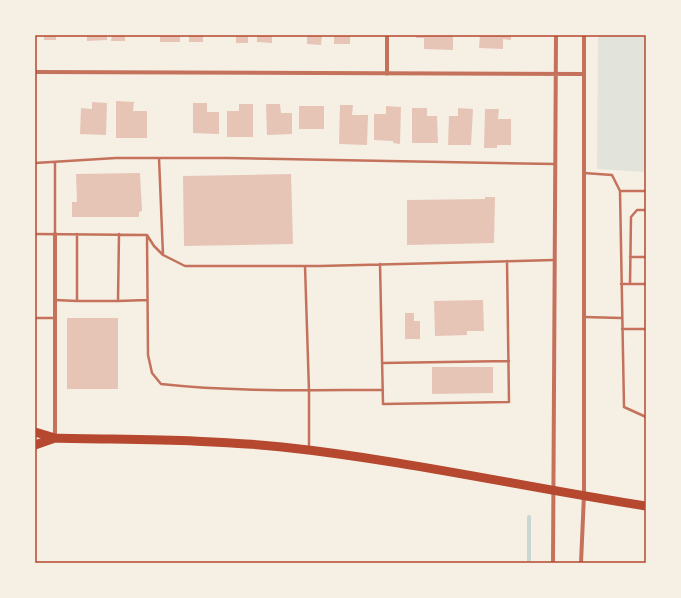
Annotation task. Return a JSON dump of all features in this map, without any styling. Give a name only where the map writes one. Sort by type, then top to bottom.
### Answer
[{"type":"highway","points":[[35,432],[55,438],[199,441],[309,451],[388,462],[646,506]]},
{"type":"highway","points":[[35,445],[55,438]]},
{"type":"street","points":[[387,35],[387,74]]},
{"type":"street","points":[[553,563],[552,490],[556,35]]},
{"type":"street","points":[[581,563],[584,495],[584,35]]},
{"type":"street","points":[[35,72],[584,74]]},
{"type":"street","points":[[55,234],[55,438]]},
{"type":"lane","points":[[35,163],[55,163],[116,158],[228,158],[555,164]]},
{"type":"lane","points":[[159,158],[163,255]]},
{"type":"lane","points":[[55,163],[55,234]]},
{"type":"lane","points":[[584,174],[612,175],[620,191],[621,318],[624,407],[646,417]]},
{"type":"lane","points":[[620,191],[646,191]]},
{"type":"lane","points":[[630,284],[631,217],[638,210],[646,210]]},
{"type":"lane","points":[[35,234],[147,235]]},
{"type":"lane","points":[[77,234],[77,301]]},
{"type":"lane","points":[[118,301],[119,234]]},
{"type":"lane","points":[[147,235],[154,246],[163,255],[185,266],[305,266],[554,260]]},
{"type":"lane","points":[[147,235],[148,355],[152,373],[161,384],[187,387],[309,391],[383,390]]},
{"type":"lane","points":[[630,257],[646,257]]},
{"type":"lane","points":[[380,264],[383,404],[509,402],[508,261]]},
{"type":"lane","points":[[305,266],[309,391],[309,451]]},
{"type":"lane","points":[[621,284],[646,284]]},
{"type":"lane","points":[[55,300],[148,300]]},
{"type":"lane","points":[[584,316],[621,318]]},
{"type":"lane","points":[[35,318],[55,318]]},
{"type":"lane","points":[[622,329],[646,329]]},
{"type":"lane","points":[[382,363],[509,360]]},
{"type":"shaded area","points":[[598,35],[646,35],[646,172],[597,169]]},
{"type":"building","points":[[44,35],[56,35],[56,40],[44,40]]},
{"type":"building","points":[[87,35],[107,35],[107,40],[87,41]]},
{"type":"building","points":[[112,35],[125,35],[125,41],[111,41]]},
{"type":"building","points":[[160,35],[180,35],[180,42],[160,42]]},
{"type":"building","points":[[189,35],[203,35],[203,42],[189,42]]},
{"type":"building","points":[[236,35],[248,35],[248,43],[236,43]]},
{"type":"building","points":[[257,35],[272,35],[272,43],[257,42]]},
{"type":"building","points":[[307,35],[322,35],[321,45],[307,44]]},
{"type":"building","points":[[334,35],[350,35],[350,44],[334,44]]},
{"type":"building","points":[[416,35],[453,35],[453,50],[424,49],[424,38],[416,38]]},
{"type":"building","points":[[480,35],[511,35],[511,40],[503,39],[503,49],[479,48]]},
{"type":"building","points":[[116,101],[134,102],[133,111],[147,111],[147,138],[116,138]]},
{"type":"building","points":[[92,102],[107,103],[106,135],[80,134],[81,108],[92,109]]},
{"type":"building","points":[[193,103],[207,103],[207,112],[219,112],[219,134],[193,133]]},
{"type":"building","points":[[239,104],[253,104],[253,137],[227,137],[227,111],[239,111]]},
{"type":"building","points":[[266,104],[280,104],[281,113],[292,113],[292,134],[267,135]]},
{"type":"building","points":[[340,105],[353,105],[352,115],[368,115],[367,145],[339,144]]},
{"type":"building","points":[[299,106],[324,106],[324,129],[299,129]]},
{"type":"building","points":[[386,106],[401,107],[400,144],[393,143],[393,141],[374,140],[374,114],[386,114]]},
{"type":"building","points":[[412,108],[427,108],[427,116],[437,116],[438,143],[412,143]]},
{"type":"building","points":[[458,108],[473,109],[471,145],[448,145],[449,116],[458,116]]},
{"type":"building","points":[[485,109],[499,109],[498,119],[511,119],[511,145],[497,145],[497,148],[484,148]]},
{"type":"building","points":[[140,173],[142,211],[139,212],[139,217],[72,217],[72,202],[77,202],[76,174]]},
{"type":"building","points":[[291,174],[293,244],[184,246],[183,176]]},
{"type":"building","points":[[485,197],[495,197],[494,243],[407,245],[407,200],[485,199]]},
{"type":"building","points":[[483,300],[484,331],[467,331],[467,335],[435,336],[434,301]]},
{"type":"building","points":[[405,313],[414,313],[414,321],[420,321],[420,339],[405,339]]},
{"type":"building","points":[[67,318],[118,318],[118,389],[67,389]]},
{"type":"building","points":[[432,367],[493,367],[493,393],[432,394]]},
{"type":"waterway","points":[[529,517],[529,563]]}]
